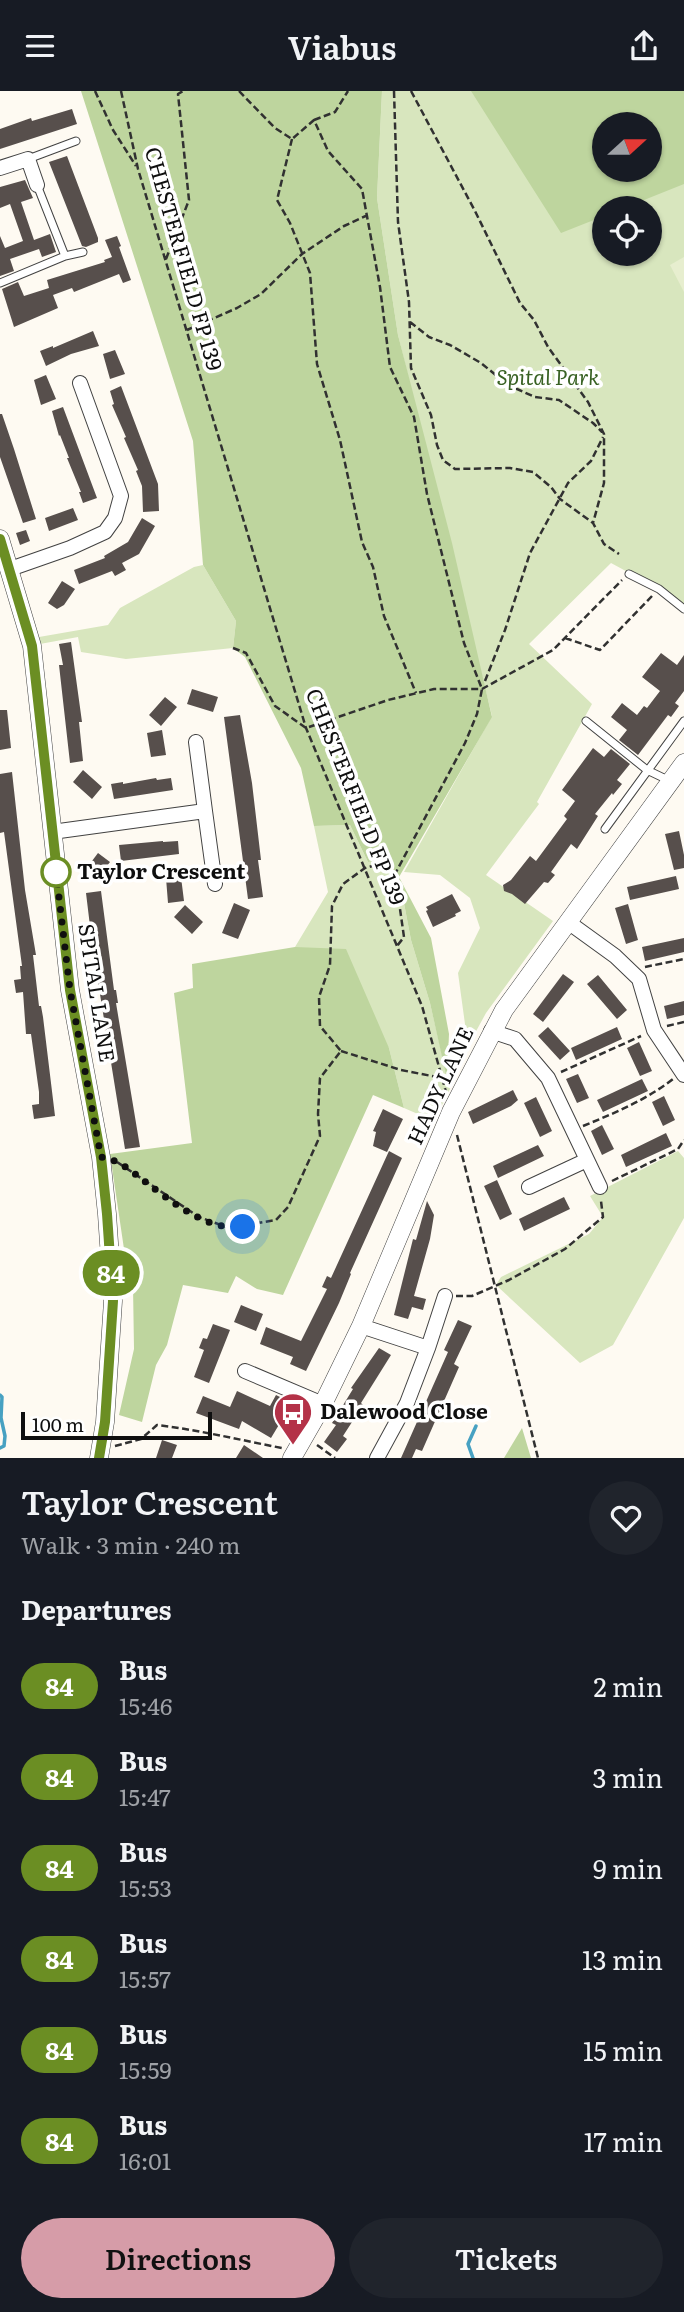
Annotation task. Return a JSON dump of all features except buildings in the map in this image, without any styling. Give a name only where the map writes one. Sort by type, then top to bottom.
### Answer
[{"type":"street","points":[[0,168],[29,159],[37,185]]},
{"type":"street","points":[[10,569],[70,548],[104,532],[115,518],[121,496],[80,383]]},
{"type":"street","name":"SPITAL LANE","points":[[0,539],[32,646],[70,990],[101,1157],[113,1301],[105,1422],[100,1454]]},
{"type":"street","points":[[196,742],[215,884]]},
{"type":"street","name":"HADY LANE","points":[[294,1455],[323,1404],[361,1326],[451,1112],[491,1031],[684,763]]},
{"type":"street","points":[[52,832],[205,811]]},
{"type":"street","points":[[568,922],[639,979],[654,1030],[683,1074]]},
{"type":"street","points":[[491,1031],[515,1039],[548,1078],[600,1187]]},
{"type":"street","points":[[529,1187],[587,1160]]},
{"type":"street","points":[[377,1458],[407,1403],[445,1296]]},
{"type":"street","points":[[361,1326],[428,1349]]},
{"type":"street","points":[[245,1371],[323,1404]]},
{"type":"lane","points":[[29,159],[76,141]]},
{"type":"lane","points":[[37,185],[65,256]]},
{"type":"lane","points":[[0,283],[65,256],[82,253]]},
{"type":"lane","points":[[629,573],[659,589],[684,609]]},
{"type":"lane","points":[[586,721],[647,770],[671,781]]},
{"type":"lane","points":[[605,829],[684,721]]},
{"type":"path","points":[[95,91],[113,130],[138,169]]},
{"type":"path","name":"CHESTERFIELD FP 139","points":[[121,91],[138,169],[306,728],[422,1006],[496,1285],[538,1458]]},
{"type":"path","points":[[166,261],[188,200],[178,94],[183,91]]},
{"type":"path","points":[[239,91],[275,128],[292,139]]},
{"type":"path","points":[[348,91],[335,112],[314,120],[292,139],[277,200],[290,223],[310,273],[317,364],[340,440],[362,542],[373,567],[384,616],[416,693]]},
{"type":"path","points":[[394,91],[398,222],[410,321],[411,368],[431,415],[443,460],[455,469],[510,468],[533,473],[551,487],[560,499],[593,523],[604,544],[620,554]]},
{"type":"path","points":[[411,91],[520,303],[588,402],[604,434],[604,483],[593,523]]},
{"type":"path","points":[[314,120],[328,151],[362,189],[390,367],[414,417],[427,494],[464,643],[482,689],[477,714],[465,743],[395,874],[404,937],[397,946]]},
{"type":"path","points":[[187,331],[261,294],[302,254],[344,226],[368,215]]},
{"type":"path","points":[[410,321],[429,337],[450,345],[481,363],[508,385],[536,397],[559,400],[593,422],[604,434]]},
{"type":"path","points":[[485,681],[530,553],[568,483],[591,461],[604,434]]},
{"type":"path","points":[[233,647],[246,653],[275,706],[306,728],[388,700],[434,689],[482,689],[553,650],[629,573]]},
{"type":"path","points":[[565,638],[600,650],[659,589]]},
{"type":"path","points":[[395,874],[376,865],[365,868],[343,884],[332,906],[330,965],[319,997],[320,1026],[341,1051],[401,1070],[442,1078]]},
{"type":"path","points":[[631,970],[684,959]]},
{"type":"path","points":[[548,1078],[654,1030],[684,1022]]},
{"type":"path","points":[[101,1157],[110,1158],[127,1168],[165,1196],[209,1221],[229,1228],[276,1220],[288,1207],[320,1136],[320,1078],[341,1051]]},
{"type":"path","points":[[574,1130],[633,1105],[683,1074]]},
{"type":"path","points":[[445,1296],[472,1296],[509,1280],[565,1249],[603,1217],[600,1187],[678,1149],[684,1140]]},
{"type":"path","points":[[100,1454],[141,1439],[157,1425],[187,1429],[294,1455]]},
{"type":"path","points":[[307,1431],[317,1445],[335,1458]]},
{"type":"green space","points":[[81,91],[382,91],[377,198],[398,335],[452,543],[492,717],[399,877],[376,861],[368,862],[350,825],[314,826],[301,768],[245,657],[233,648],[236,621],[203,565],[193,441]]},
{"type":"green space","name":"Spital Park","points":[[382,91],[684,91],[684,609],[659,589],[611,563],[529,644],[592,704],[537,802],[539,804],[486,875],[553,921],[486,1013],[468,1046],[458,973],[480,928],[470,898],[440,875],[404,872],[492,716],[398,335],[377,198]]},
{"type":"green space","points":[[471,91],[684,91],[684,184],[654,196],[592,196],[592,221],[561,233]]},
{"type":"green space","points":[[684,257],[684,292],[670,265]]},
{"type":"green space","points":[[203,565],[236,621],[233,648],[126,659],[81,652],[78,637],[40,644],[39,637],[108,625],[120,608],[194,567]]},
{"type":"green space","points":[[350,825],[368,862],[376,861],[399,877],[411,940],[430,1003],[450,1089],[434,1121],[404,1108],[389,1048],[295,947],[328,892],[314,826]]},
{"type":"green space","points":[[399,877],[431,938],[449,1034],[447,1079],[430,1003],[411,940]]},
{"type":"green space","points":[[295,947],[346,949],[389,1048],[404,1108],[373,1095],[283,1295],[257,1289],[236,1276],[228,1293],[183,1285],[167,1345],[156,1365],[142,1422],[119,1415],[134,1349],[133,1286],[138,1267],[124,1249],[110,1154],[192,1143],[174,993],[193,988],[192,964]]},
{"type":"green space","points":[[678,1151],[684,1158],[684,1218],[613,1345],[580,1363],[496,1285],[501,1277],[589,1234],[603,1217],[590,1196]]},
{"type":"green space","points":[[522,1428],[531,1458],[504,1458]]},
{"type":"waterway","points":[[0,1395],[5,1436],[4,1446],[0,1448]]},
{"type":"waterway","points":[[473,1458],[468,1444],[476,1426]]},
{"type":"bus line","name":"84","points":[[0,539],[31,639],[70,990],[101,1157],[113,1301],[105,1422],[99,1458]]},
{"type":"place","name":"Taylor Crescent","points":[[56,872]]},
{"type":"place","name":"Dalewood Close","points":[[293,1446]]},
{"type":"route","points":[[56,872],[70,990],[101,1157],[110,1158],[127,1168],[199,1217],[229,1228],[243,1227]]}]
